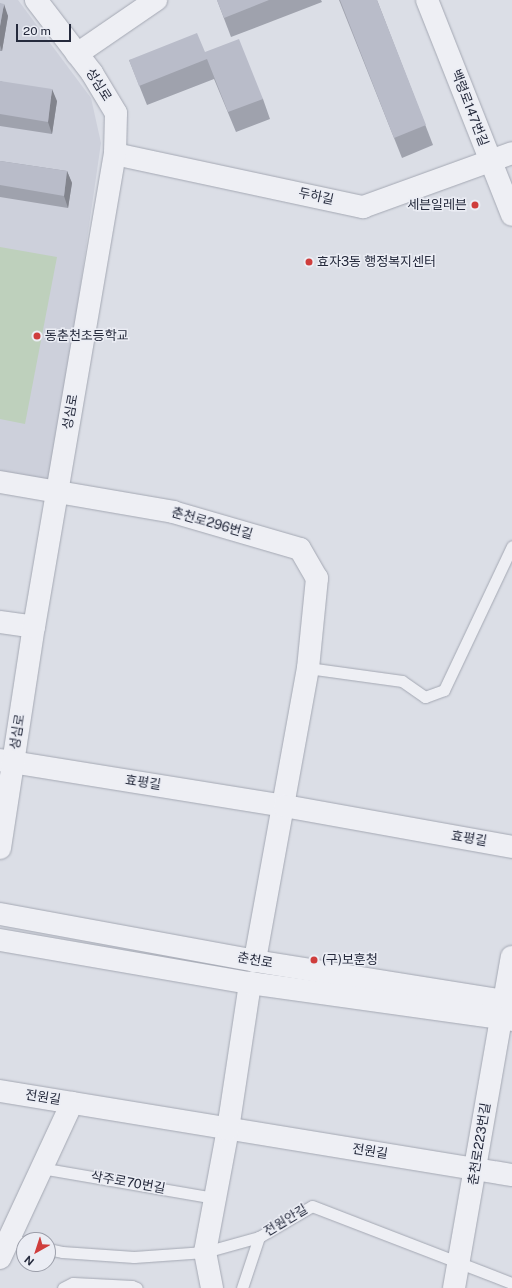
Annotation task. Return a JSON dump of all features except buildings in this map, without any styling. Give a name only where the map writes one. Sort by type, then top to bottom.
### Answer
[{"type":"street","name":"성심로","points":[[0,848],[7,761],[34,627],[58,491],[114,154],[116,113],[92,73],[36,0]]},
{"type":"street","points":[[77,54],[156,0]]},
{"type":"street","name":"백령로147번길","points":[[427,0],[512,215]]},
{"type":"street","name":"두하길","points":[[114,154],[363,207],[512,154]]},
{"type":"street","name":"춘천로296번길","points":[[0,482],[173,512],[300,549],[318,578],[308,668]]},
{"type":"street","points":[[0,622],[34,627]]},
{"type":"street","points":[[255,961],[285,806],[308,668]]},
{"type":"street","name":"효평길","points":[[7,761],[285,806],[512,847]]},
{"type":"street","name":"춘천로","points":[[0,914],[255,961],[507,1010]]},
{"type":"street","name":"춘천로","points":[[0,940],[250,983],[507,1010]]},
{"type":"street","points":[[507,1010],[512,957]]},
{"type":"street","points":[[212,1288],[205,1252],[228,1129],[250,983]]},
{"type":"street","name":"춘천로223번길","points":[[454,1288],[460,1263],[476,1169],[507,1010]]},
{"type":"street","name":"전원길","points":[[0,1091],[512,1175]]},
{"type":"street","points":[[11,1247],[41,1168],[72,1103]]},
{"type":"lane","points":[[308,668],[402,682],[425,697],[444,690],[512,546]]},
{"type":"lane","name":"삭주로70번길","points":[[41,1168],[215,1198]]},
{"type":"lane","name":"전원안길","points":[[56,1251],[134,1257],[205,1252],[259,1237],[312,1206],[512,1284]]},
{"type":"lane","points":[[242,1288],[259,1237]]},
{"type":"lane","points":[[63,1288],[73,1283],[132,1286],[137,1288]]},
{"type":"shaded area","name":"동춘천초등학교","points":[[0,0],[18,0],[91,98],[101,143],[52,482],[0,473]]},
{"type":"green space","points":[[0,247],[57,257],[25,424],[0,419]]},
{"type":"place","name":"세븐일레븐","points":[[475,205]]},
{"type":"place","name":"효자3동 행정복지센터","points":[[309,262]]},
{"type":"place","name":"동춘천초등학교","points":[[37,336]]},
{"type":"place","name":"(구)보훈청","points":[[314,960]]}]
